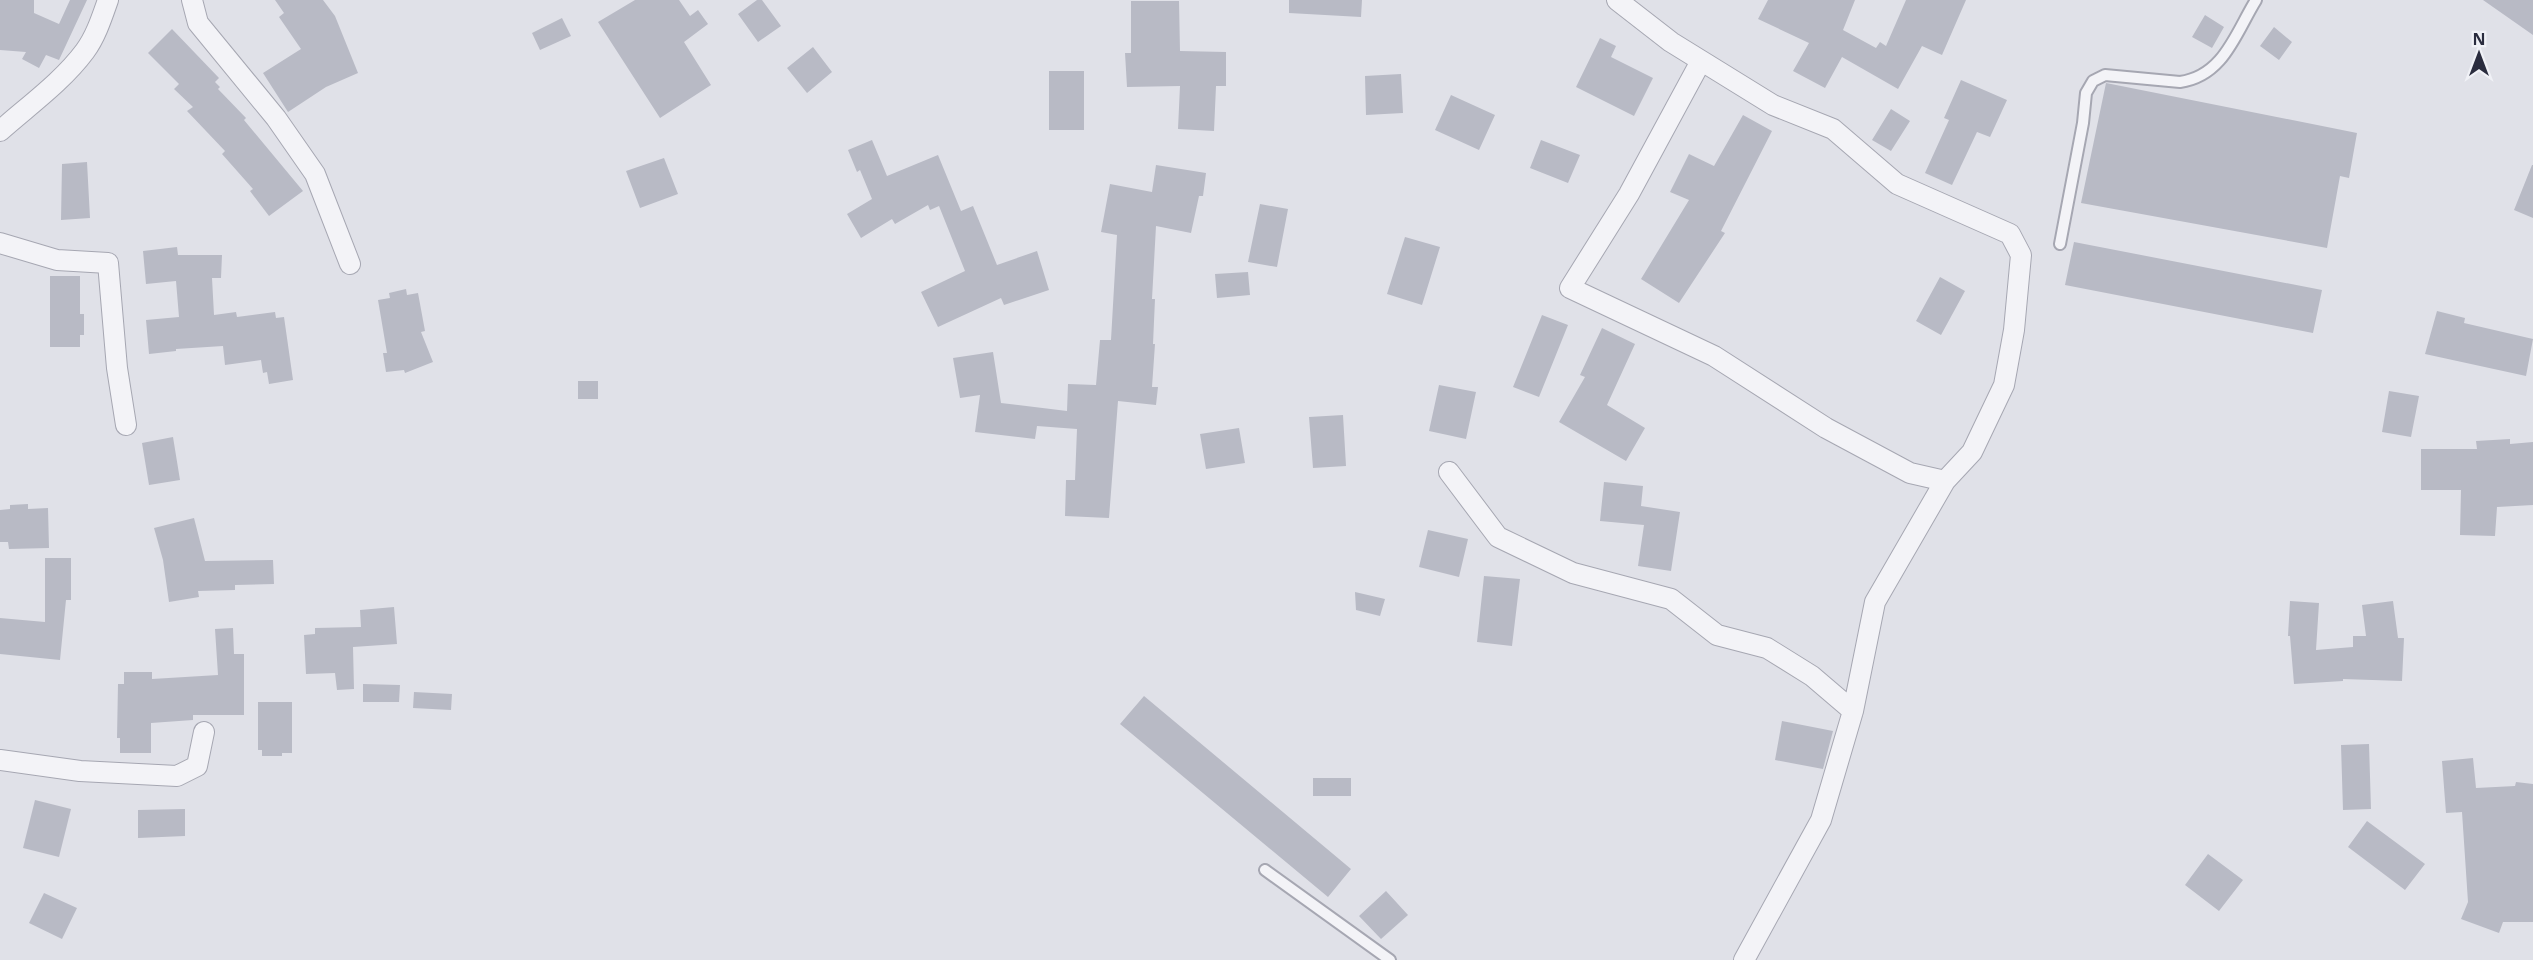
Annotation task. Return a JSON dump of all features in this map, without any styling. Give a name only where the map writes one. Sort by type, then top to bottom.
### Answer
[{"type":"street","points":[[0,131],[69,69],[86,50],[98,28],[108,0]]},
{"type":"street","points":[[192,0],[198,22],[276,118],[315,174],[350,264]]},
{"type":"street","points":[[1617,0],[1671,42],[1773,105],[1833,129],[1897,184],[2010,234],[2021,255],[2014,330],[2004,385],[1972,452],[1945,481],[1875,602],[1853,711],[1821,820],[1744,960]]},
{"type":"street","points":[[1701,61],[1629,194],[1570,288],[1714,356],[1826,428],[1910,473],[1945,481]]},
{"type":"street","points":[[0,243],[57,260],[108,263],[117,368],[126,425]]},
{"type":"street","points":[[1449,472],[1498,537],[1573,573],[1671,599],[1717,635],[1767,648],[1812,676],[1853,711]]},
{"type":"street","points":[[0,760],[80,771],[177,776],[197,766],[204,732]]},
{"type":"lane","points":[[2060,244],[2083,123],[2084,105],[2093,81],[2105,75],[2180,82],[2204,74],[2230,48],[2256,0]]},
{"type":"lane","points":[[1265,870],[1390,960]]},
{"type":"building","points":[[0,0],[34,0],[34,13],[59,24],[70,0],[87,0],[59,60],[46,55],[39,68],[22,59],[26,52],[0,50]]},
{"type":"building","points":[[275,0],[323,0],[335,16],[358,73],[326,87],[288,112],[263,73],[301,49],[279,17],[284,13]]},
{"type":"building","points":[[635,0],[679,0],[690,16],[698,10],[708,24],[684,42],[711,85],[660,118],[598,22]]},
{"type":"building","points":[[757,0],[762,0],[781,26],[758,42],[738,14]]},
{"type":"building","points":[[1289,0],[1362,0],[1361,17],[1289,13]]},
{"type":"building","points":[[1768,0],[1855,0],[1843,30],[1876,48],[1880,42],[1886,46],[1906,0],[1966,0],[1942,55],[1922,46],[1898,89],[1842,57],[1825,88],[1793,71],[1809,43],[1758,19]]},
{"type":"building","points":[[2483,0],[2533,0],[2533,35]]},
{"type":"building","points":[[1131,1],[1179,1],[1180,51],[1226,52],[1226,86],[1216,86],[1214,131],[1178,129],[1180,86],[1127,87],[1125,53],[1131,53]]},
{"type":"building","points":[[2205,15],[2224,27],[2212,48],[2192,37]]},
{"type":"building","points":[[562,18],[571,36],[540,50],[532,33]]},
{"type":"building","points":[[2274,27],[2292,42],[2279,60],[2260,46]]},
{"type":"building","points":[[172,29],[219,78],[215,82],[220,87],[218,89],[246,118],[244,120],[303,191],[269,216],[250,191],[253,189],[222,154],[225,151],[187,111],[193,107],[174,89],[179,84],[148,53]]},
{"type":"building","points":[[1600,38],[1616,46],[1611,57],[1653,78],[1634,116],[1576,87]]},
{"type":"building","points":[[813,47],[832,72],[807,93],[787,68]]},
{"type":"building","points":[[1049,71],[1084,71],[1084,130],[1049,130]]},
{"type":"building","points":[[1401,74],[1403,113],[1366,115],[1365,76]]},
{"type":"building","points":[[1961,80],[2007,100],[1990,137],[1977,132],[1952,185],[1925,173],[1949,120],[1944,118]]},
{"type":"building","points":[[2106,83],[2357,133],[2349,178],[2340,176],[2327,248],[2081,203]]},
{"type":"building","points":[[1451,95],[1495,115],[1479,150],[1435,130]]},
{"type":"building","points":[[1891,109],[1910,121],[1891,151],[1872,140]]},
{"type":"building","points":[[1743,115],[1772,131],[1721,231],[1725,233],[1679,303],[1641,279],[1689,200],[1670,192],[1689,154],[1714,166]]},
{"type":"building","points":[[872,140],[887,176],[938,155],[961,211],[973,206],[997,265],[1037,251],[1049,290],[1004,305],[1001,298],[938,327],[921,292],[965,271],[939,206],[930,210],[928,205],[895,224],[892,219],[861,238],[847,214],[872,199],[860,170],[857,172],[848,150]]},
{"type":"building","points":[[1541,140],[1580,155],[1568,183],[1530,168]]},
{"type":"building","points":[[664,158],[678,194],[640,208],[626,171]]},
{"type":"building","points":[[87,162],[90,218],[61,220],[62,164]]},
{"type":"building","points":[[1156,165],[1206,173],[1203,196],[1199,196],[1191,233],[1156,226],[1152,299],[1155,299],[1153,344],[1155,344],[1152,387],[1158,387],[1156,405],[1118,401],[1109,518],[1065,516],[1066,480],[1075,480],[1077,429],[1037,426],[1035,439],[975,432],[980,395],[960,398],[953,358],[993,352],[1001,403],[1067,411],[1068,384],[1096,385],[1100,340],[1111,340],[1117,235],[1101,232],[1110,184],[1152,192]]},
{"type":"building","points":[[2533,165],[2533,218],[2514,210]]},
{"type":"building","points":[[1260,204],[1288,209],[1277,267],[1248,262]]},
{"type":"building","points":[[1405,237],[1440,247],[1422,305],[1387,294]]},
{"type":"building","points":[[2074,242],[2322,290],[2313,333],[2065,285]]},
{"type":"building","points":[[177,247],[178,255],[222,255],[221,278],[212,278],[214,315],[236,312],[237,317],[275,312],[276,318],[284,317],[293,380],[269,384],[267,372],[263,373],[261,360],[225,365],[223,346],[176,349],[176,351],[149,354],[146,320],[179,317],[176,281],[146,284],[143,251]]},
{"type":"building","points":[[1248,272],[1250,295],[1217,298],[1215,274]]},
{"type":"building","points":[[50,276],[80,276],[80,314],[84,314],[84,335],[80,335],[80,347],[50,347]]},
{"type":"building","points":[[1940,277],[1965,291],[1941,335],[1916,321]]},
{"type":"building","points":[[406,289],[407,295],[418,293],[425,331],[421,332],[433,362],[405,373],[404,370],[386,372],[383,353],[387,353],[378,300],[390,298],[389,293]]},
{"type":"building","points":[[2437,311],[2465,318],[2464,323],[2533,339],[2526,376],[2425,354]]},
{"type":"building","points":[[1542,315],[1568,325],[1539,397],[1513,387]]},
{"type":"building","points":[[1602,328],[1635,344],[1607,405],[1645,428],[1626,461],[1559,422],[1585,377],[1580,375]]},
{"type":"building","points":[[578,381],[598,381],[598,399],[578,399]]},
{"type":"building","points":[[1439,385],[1476,392],[1466,439],[1429,431]]},
{"type":"building","points":[[2389,391],[2419,396],[2411,437],[2382,432]]},
{"type":"building","points":[[1343,415],[1346,466],[1313,468],[1309,417]]},
{"type":"building","points":[[1239,428],[1245,463],[1206,469],[1200,434]]},
{"type":"building","points":[[173,437],[180,480],[149,485],[142,443]]},
{"type":"building","points":[[2510,439],[2510,444],[2533,442],[2533,505],[2497,507],[2495,536],[2460,535],[2461,490],[2421,490],[2421,449],[2477,449],[2476,441]]},
{"type":"building","points":[[1604,482],[1643,486],[1641,506],[1680,512],[1671,571],[1638,566],[1644,525],[1600,521]]},
{"type":"building","points":[[28,504],[28,509],[48,508],[49,548],[9,549],[8,542],[0,542],[0,510],[10,509],[10,505]]},
{"type":"building","points":[[194,518],[205,561],[273,560],[274,584],[235,585],[235,590],[198,591],[199,597],[169,602],[163,560],[154,528]]},
{"type":"building","points":[[1428,530],[1468,539],[1459,577],[1419,567]]},
{"type":"building","points":[[45,558],[71,558],[71,600],[66,600],[60,660],[0,654],[0,618],[45,622]]},
{"type":"building","points":[[1484,576],[1520,579],[1512,646],[1477,642]]},
{"type":"building","points":[[1355,592],[1385,599],[1380,616],[1356,610]]},
{"type":"building","points":[[2290,601],[2319,603],[2316,650],[2353,647],[2353,636],[2366,636],[2362,605],[2393,601],[2398,638],[2404,638],[2402,681],[2343,679],[2343,681],[2294,684],[2290,636],[2288,636]]},
{"type":"building","points":[[394,607],[397,644],[353,647],[354,689],[337,690],[335,673],[306,674],[304,635],[315,634],[315,628],[361,627],[360,610]]},
{"type":"building","points":[[233,628],[234,654],[244,654],[244,715],[193,715],[193,720],[151,723],[151,753],[120,753],[120,738],[117,738],[118,684],[124,684],[124,672],[152,672],[152,679],[218,675],[215,629]]},
{"type":"building","points":[[363,684],[400,685],[399,702],[363,702]]},
{"type":"building","points":[[414,692],[452,694],[451,710],[413,708]]},
{"type":"building","points":[[1144,696],[1351,869],[1328,897],[1120,724]]},
{"type":"building","points":[[258,702],[292,702],[292,753],[282,753],[282,756],[262,756],[262,750],[258,750]]},
{"type":"building","points":[[1782,721],[1833,731],[1823,769],[1775,760]]},
{"type":"building","points":[[2369,744],[2371,809],[2343,810],[2341,745]]},
{"type":"building","points":[[2473,758],[2476,788],[2515,786],[2516,782],[2533,784],[2533,922],[2503,922],[2499,933],[2461,919],[2468,902],[2462,812],[2446,813],[2442,761]]},
{"type":"building","points":[[1313,778],[1351,778],[1351,796],[1313,796]]},
{"type":"building","points":[[35,800],[71,809],[59,857],[23,848]]},
{"type":"building","points":[[185,809],[185,836],[138,838],[138,810]]},
{"type":"building","points":[[2367,821],[2425,864],[2405,890],[2348,847]]},
{"type":"building","points":[[2208,854],[2243,880],[2219,911],[2185,885]]},
{"type":"building","points":[[1386,891],[1408,915],[1381,939],[1359,916]]},
{"type":"building","points":[[44,893],[77,908],[62,939],[29,923]]}]
